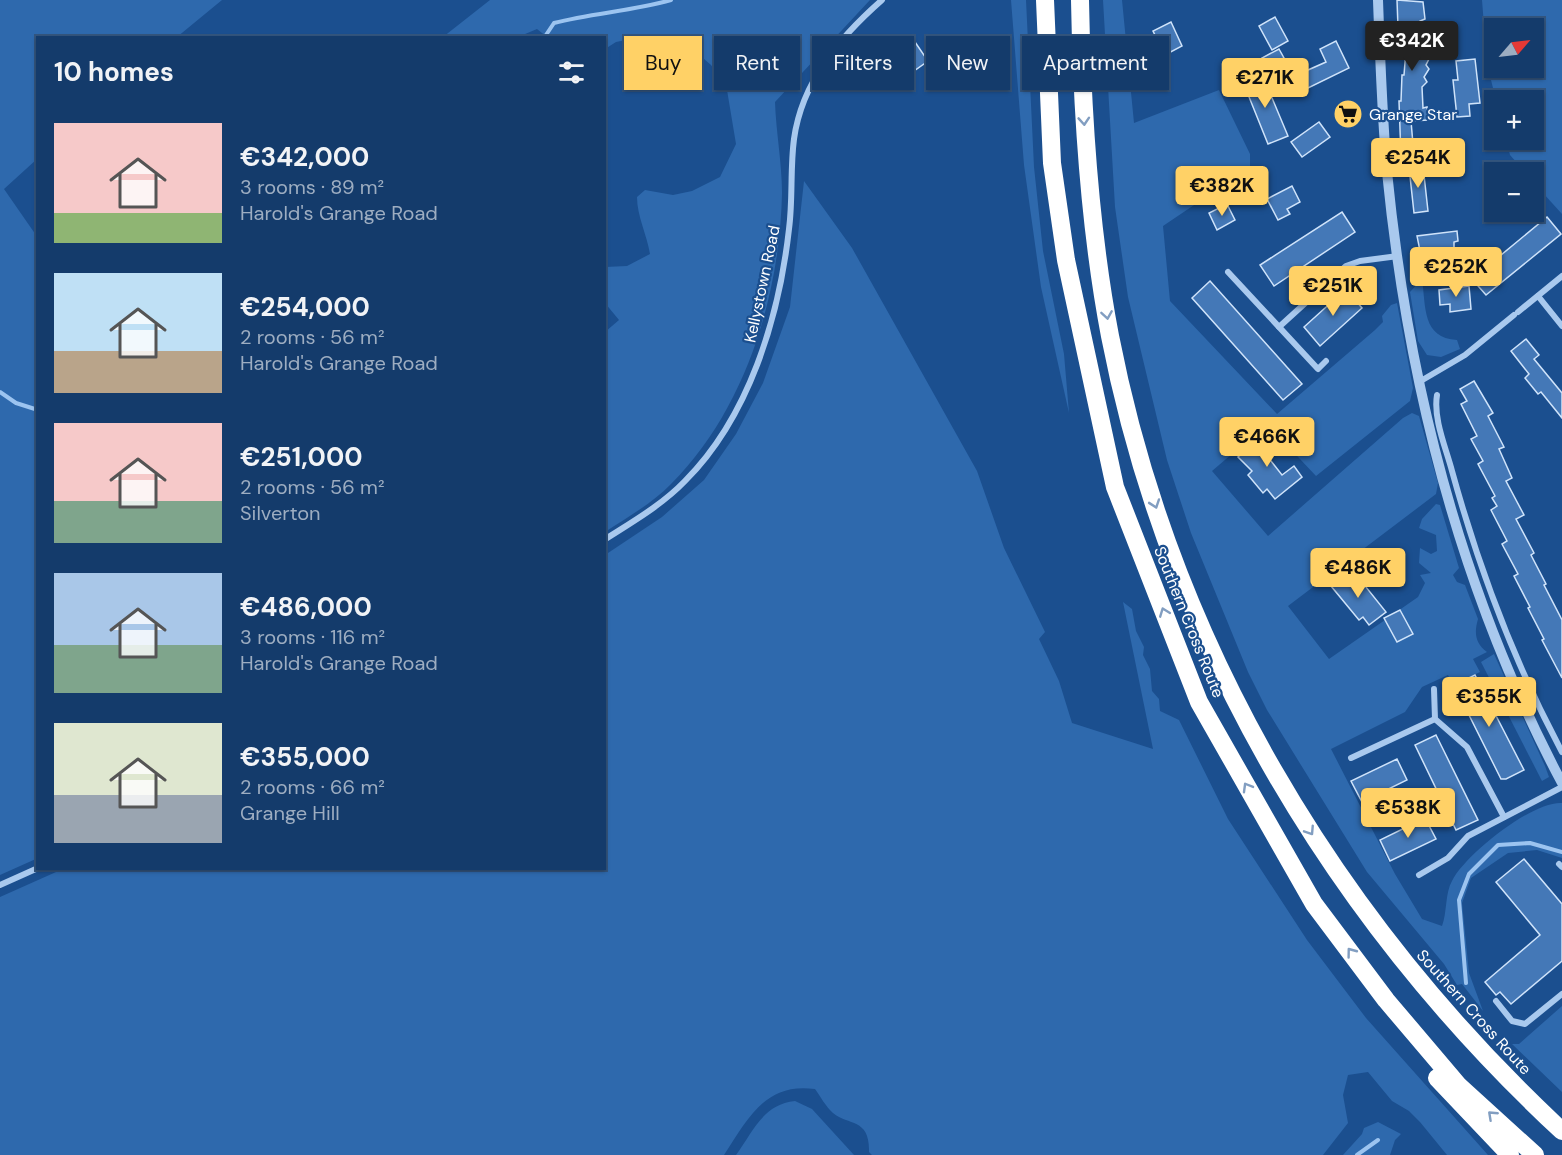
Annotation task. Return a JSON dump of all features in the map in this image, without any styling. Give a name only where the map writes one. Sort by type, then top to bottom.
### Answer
[{"type":"highway","name":"Southern Cross Route","points":[[1045,0],[1052,163],[1066,260],[1115,487],[1199,702],[1314,904],[1375,984],[1459,1086],[1535,1155]]},
{"type":"highway","name":"Southern Cross Route","points":[[1080,0],[1087,157],[1110,337],[1152,495],[1170,546],[1225,681],[1294,807],[1363,912],[1471,1042],[1562,1131]]},
{"type":"highway","points":[[1375,984],[1382,1013],[1457,1102],[1510,1155]]},
{"type":"street","name":"Kellystown Road","points":[[606,539],[667,498],[686,480],[711,449],[739,404],[768,335],[776,301],[789,230],[794,140],[804,97],[834,49],[882,0]]},
{"type":"street","points":[[1378,0],[1384,128],[1398,256],[1419,382],[1462,507],[1479,581],[1498,648],[1562,785],[1468,836],[1448,858],[1419,875]]},
{"type":"street","points":[[1279,327],[1346,266],[1359,261],[1398,256]]},
{"type":"street","points":[[1228,272],[1318,369],[1326,361]]},
{"type":"street","points":[[1419,382],[1465,355],[1562,276]]},
{"type":"street","points":[[1538,296],[1562,326]]},
{"type":"street","points":[[1437,395],[1437,438],[1450,510],[1479,581],[1562,752]]},
{"type":"street","points":[[1450,510],[1462,507]]},
{"type":"street","points":[[1498,648],[1510,643]]},
{"type":"street","points":[[1434,689],[1435,718],[1467,747],[1504,818]]},
{"type":"street","points":[[1526,712],[1539,707]]},
{"type":"street","points":[[1351,758],[1435,718]]},
{"type":"street","points":[[0,885],[36,869]]},
{"type":"street","points":[[1496,1001],[1512,1020],[1525,1024],[1562,994]]},
{"type":"shaded area","points":[[0,0],[222,0],[178,36],[36,36],[36,160],[4,189],[36,235],[36,859],[0,875]]},
{"type":"shaded area","points":[[490,0],[870,0],[836,36],[812,36],[812,62],[800,75],[800,36],[714,36],[714,70],[702,57],[702,36],[624,36],[624,40],[606,48],[606,36],[546,36],[537,29],[520,36],[444,36]]},
{"type":"shaded area","points":[[1011,0],[1026,0],[1028,36],[1022,36],[1022,90],[1030,90],[1034,167],[1043,251],[1064,354],[1069,413],[1041,287],[1024,165]]},
{"type":"shaded area","points":[[1103,0],[1122,0],[1126,36],[1105,36]]},
{"type":"shaded area","points":[[1482,0],[1562,0],[1562,214],[1544,194],[1544,162],[1516,162],[1509,150],[1544,150],[1544,90],[1494,90],[1490,78],[1544,78],[1544,18],[1484,18],[1484,26]]},
{"type":"shaded area","points":[[727,90],[786,90],[775,102],[782,182],[780,232],[766,311],[754,349],[738,387],[719,422],[697,454],[664,491],[606,531],[606,331],[619,320],[606,304],[606,267],[627,266],[650,254],[637,197],[645,190],[673,195],[692,191],[720,177],[736,144]]},
{"type":"shaded area","points":[[1108,90],[1131,90],[1134,123],[1219,90],[1250,154],[1250,166],[1163,226],[1170,301],[1277,414],[1375,330],[1383,322],[1382,316],[1391,305],[1397,303],[1413,388],[1410,401],[1316,476],[1267,424],[1212,471],[1268,536],[1403,418],[1412,413],[1419,416],[1438,483],[1436,494],[1288,606],[1329,659],[1418,597],[1425,583],[1420,575],[1431,573],[1419,563],[1420,548],[1431,554],[1437,551],[1436,535],[1419,528],[1422,519],[1436,504],[1440,505],[1459,568],[1453,575],[1457,582],[1465,585],[1478,619],[1476,637],[1487,652],[1473,659],[1480,672],[1453,685],[1448,675],[1422,687],[1405,712],[1331,749],[1395,874],[1422,919],[1442,926],[1452,881],[1470,858],[1517,820],[1549,805],[1562,803],[1562,858],[1537,850],[1508,853],[1471,878],[1462,903],[1469,973],[1483,1011],[1462,984],[1457,985],[1444,964],[1367,872],[1267,710],[1248,672],[1191,533],[1167,460],[1128,297],[1115,207]]},
{"type":"shaded area","points":[[804,181],[852,248],[977,471],[1004,548],[1045,632],[1039,639],[1059,681],[1072,723],[1153,749],[1123,602],[1132,609],[1136,631],[1144,647],[1143,655],[1150,669],[1152,691],[1159,699],[1160,711],[1179,720],[1228,819],[1307,940],[1366,1018],[1488,1155],[1447,1155],[1420,1122],[1409,1111],[1392,1101],[1368,1072],[1348,1075],[1343,1095],[1348,1123],[1323,1155],[872,1155],[869,1152],[866,1133],[862,1128],[833,1113],[815,1089],[798,1088],[783,1091],[760,1106],[750,1116],[724,1155],[0,1155],[0,897],[61,870],[606,870],[606,554],[662,517],[704,480],[736,434],[763,383],[790,307]]},
{"type":"shaded area","points":[[1422,279],[1426,310],[1432,327],[1437,334],[1457,340],[1460,349],[1441,357],[1427,355],[1418,341],[1410,292]]},
{"type":"shaded area","points":[[1494,654],[1545,766],[1549,777],[1542,781],[1481,662]]},
{"type":"shaded area","points":[[1562,1006],[1562,1092],[1512,1044],[1519,1044]]},
{"type":"shaded area","points":[[795,1101],[812,1109],[854,1155],[736,1155],[767,1113],[784,1103]]},
{"type":"shaded area","points":[[1378,1122],[1401,1134],[1395,1140],[1390,1155],[1343,1155],[1362,1134],[1364,1128]]},
{"type":"building","points":[[1397,0],[1423,2],[1425,19],[1420,21],[1420,42],[1434,41],[1427,52],[1430,57],[1426,65],[1429,69],[1424,77],[1427,82],[1422,87],[1423,108],[1427,107],[1428,120],[1411,121],[1414,156],[1401,157],[1399,101],[1401,101],[1406,50],[1405,26],[1398,27]]},
{"type":"building","points":[[1275,17],[1288,41],[1272,50],[1259,26]]},
{"type":"building","points":[[1171,22],[1182,46],[1169,53],[1169,36],[1156,36],[1153,31]]},
{"type":"building","points":[[1336,41],[1349,68],[1306,89],[1299,74],[1326,62],[1320,49]]},
{"type":"building","points":[[914,43],[926,58],[926,62],[914,71]]},
{"type":"building","points":[[1279,49],[1284,58],[1267,67],[1262,58]]},
{"type":"building","points":[[1475,59],[1480,103],[1469,104],[1470,116],[1457,117],[1453,80],[1458,80],[1456,61]]},
{"type":"building","points":[[1262,74],[1288,136],[1268,144],[1243,82]]},
{"type":"building","name":"Grange Star","points":[[1355,104],[1358,120],[1341,124],[1338,107]]},
{"type":"building","points":[[1319,122],[1330,137],[1302,157],[1291,142]]},
{"type":"building","points":[[1423,166],[1428,211],[1414,213],[1409,167]]},
{"type":"building","points":[[1292,186],[1300,202],[1287,209],[1290,214],[1278,220],[1267,199]]},
{"type":"building","points":[[1227,204],[1235,220],[1217,230],[1209,213]]},
{"type":"building","points":[[1342,212],[1355,232],[1274,286],[1260,265]]},
{"type":"building","points":[[1547,217],[1561,234],[1486,295],[1472,279],[1541,222],[1544,222]]},
{"type":"building","points":[[1457,231],[1458,241],[1454,242],[1454,248],[1446,249],[1447,255],[1437,256],[1438,265],[1423,266],[1417,236]]},
{"type":"building","points":[[1210,281],[1302,384],[1283,400],[1192,298]]},
{"type":"building","points":[[1469,286],[1471,309],[1450,312],[1450,304],[1440,305],[1439,290]]},
{"type":"building","points":[[1346,289],[1362,308],[1320,346],[1304,327]]},
{"type":"building","points":[[1526,339],[1539,355],[1534,359],[1562,393],[1562,418],[1541,392],[1538,394],[1525,378],[1529,374],[1511,351]]},
{"type":"building","points":[[1474,381],[1493,413],[1488,416],[1504,447],[1499,449],[1512,478],[1506,481],[1524,515],[1516,519],[1534,553],[1531,555],[1562,620],[1562,678],[1542,640],[1544,639],[1528,608],[1530,607],[1514,576],[1518,574],[1502,544],[1507,541],[1491,510],[1497,506],[1492,498],[1495,496],[1478,464],[1483,461],[1471,439],[1477,436],[1461,404],[1467,401],[1460,389]]},
{"type":"building","points":[[1263,433],[1276,446],[1267,456],[1282,475],[1294,466],[1302,477],[1275,499],[1267,489],[1263,493],[1248,475],[1252,471],[1238,457]]},
{"type":"building","points":[[1348,572],[1359,585],[1362,582],[1386,612],[1369,625],[1363,617],[1359,620],[1331,586]]},
{"type":"building","points":[[1400,610],[1413,634],[1397,642],[1384,618]]},
{"type":"building","points":[[1475,675],[1524,770],[1506,779],[1501,779],[1454,685]]},
{"type":"building","points":[[1436,735],[1478,820],[1456,830],[1415,745]]},
{"type":"building","points":[[1397,759],[1407,780],[1362,802],[1351,781]]},
{"type":"building","points":[[1425,818],[1436,839],[1390,861],[1380,840]]},
{"type":"building","points":[[1524,859],[1562,904],[1562,961],[1511,1004],[1500,992],[1496,995],[1485,982],[1540,935],[1496,882]]},
{"type":"waterway","points":[[545,36],[554,23],[671,0]]},
{"type":"waterway","points":[[0,392],[16,403],[36,409]]},
{"type":"waterway","points":[[1466,983],[1459,900],[1469,874],[1498,845],[1530,843],[1562,852]]},
{"type":"waterway","points":[[1357,1155],[1378,1140]]},
{"type":"place","name":"Grange Star","points":[[1348,114]]}]
